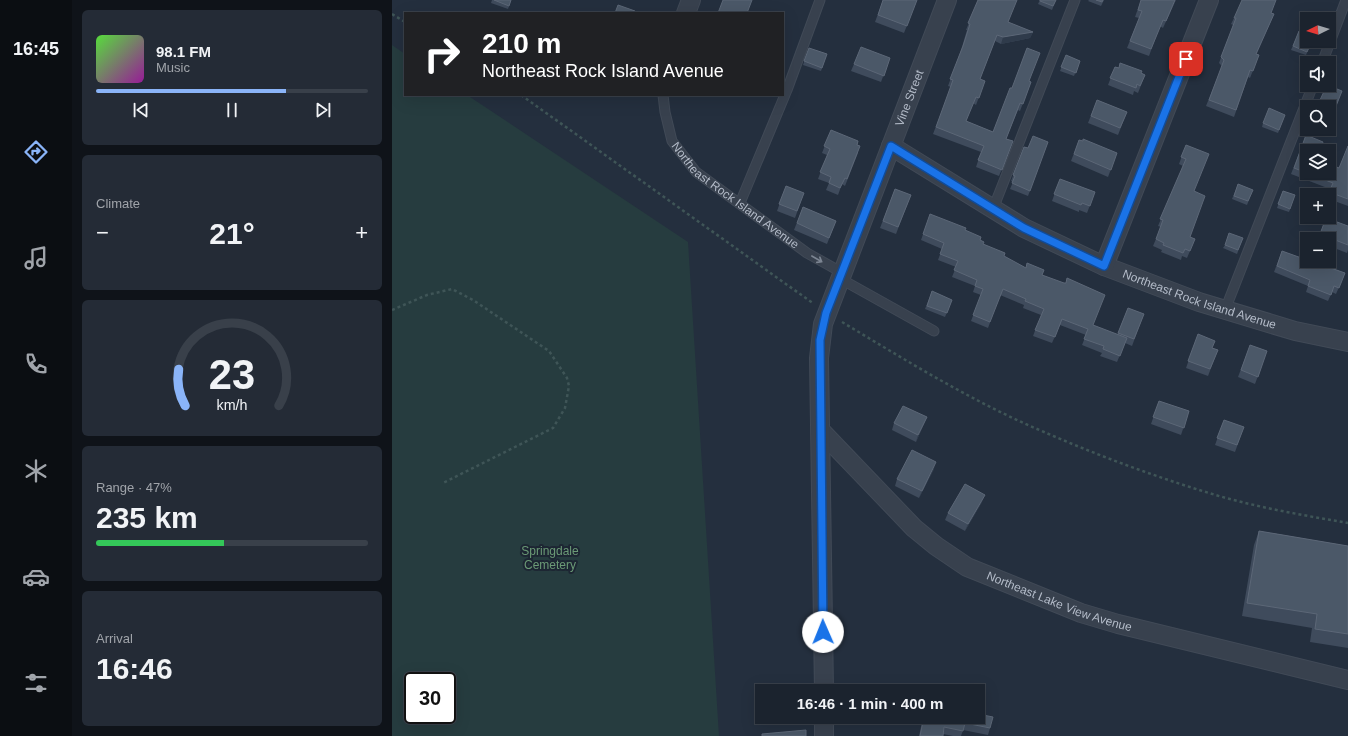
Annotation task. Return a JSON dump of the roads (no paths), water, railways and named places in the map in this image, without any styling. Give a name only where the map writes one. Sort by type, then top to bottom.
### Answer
[{"type":"street","points":[[686,12],[691,0]]},
{"type":"street","name":"Vine Street","points":[[824,684],[820,340],[826,313],[947,0]]},
{"type":"street","points":[[1104,266],[1210,0]]},
{"type":"street","name":"Northeast Rock Island Avenue","points":[[891,146],[1024,228],[1104,266],[1171,292],[1225,310],[1295,331],[1348,342]]},
{"type":"street","name":"Northeast Lake View Avenue","points":[[821,430],[914,528],[936,546],[967,567],[1081,613],[1118,624],[1348,680]]},
{"type":"street","points":[[824,724],[824,736]]},
{"type":"lane","points":[[740,203],[784,97],[820,0]]},
{"type":"lane","points":[[993,209],[1075,0]]},
{"type":"lane","points":[[1325,56],[1346,0]]},
{"type":"lane","points":[[1225,310],[1310,92]]},
{"type":"lane","name":"Northeast Rock Island Avenue","points":[[663,96],[665,112],[672,141],[696,172],[840,276],[934,331]]},
{"type":"park label","name":"Springdale Cemetery","points":[[550,558]]}]
